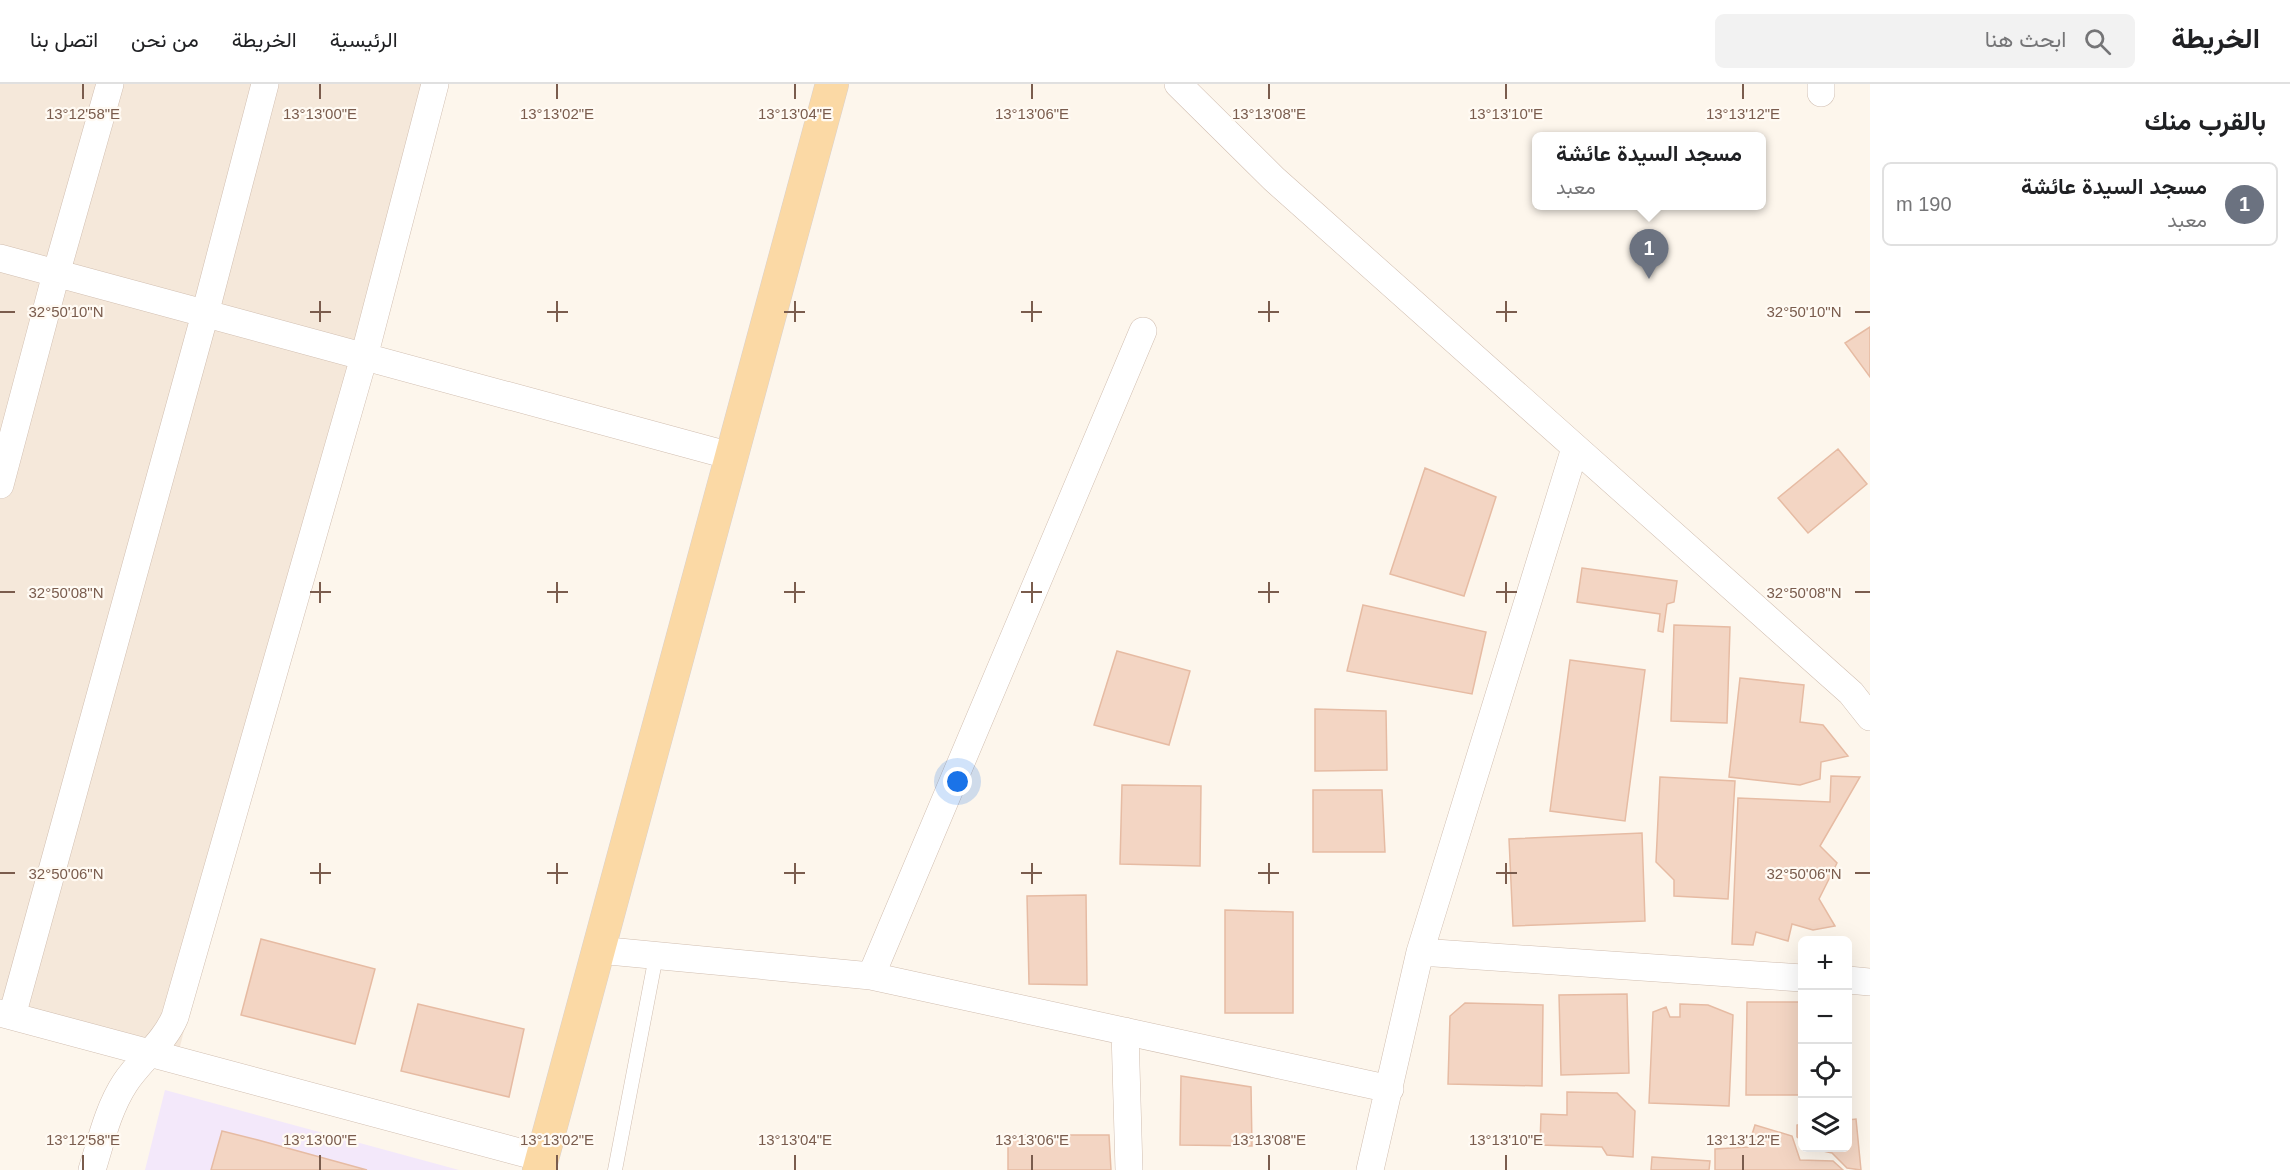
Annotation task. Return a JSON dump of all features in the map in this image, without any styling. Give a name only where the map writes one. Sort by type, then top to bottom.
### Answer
[{"type":"main road","points":[[541,1164],[832,84]]},
{"type":"street","points":[[0,486],[56,274],[111,84]]},
{"type":"street","points":[[265,84],[205,314],[6,1014],[541,1164]]},
{"type":"street","points":[[92,1170],[114,1104],[124,1085],[161,1042],[175,1017],[364,357],[435,84]]},
{"type":"street","points":[[1178,84],[1274,179],[1851,693],[1870,717]]},
{"type":"street","points":[[0,258],[731,456]]},
{"type":"street","points":[[871,976],[1143,331]]},
{"type":"street","points":[[1370,1170],[1420,952],[1575,448]]},
{"type":"street","points":[[598,950],[871,976],[1390,1089]]},
{"type":"street","points":[[1420,952],[1798,978]]},
{"type":"street","points":[[1852,980],[1870,982]]},
{"type":"street","points":[[1125,1031],[1129,1170]]},
{"type":"lane","points":[[615,1170],[656,956]]},
{"type":"shaded area","points":[[0,84],[427,84],[175,1066],[0,1014]]},
{"type":"shaded area","points":[[165,1090],[459,1170],[145,1170]]},
{"type":"building","points":[[1870,327],[1870,377],[1845,343]]},
{"type":"building","points":[[1838,449],[1867,484],[1808,533],[1778,498]]},
{"type":"building","points":[[1425,468],[1496,497],[1464,596],[1390,574]]},
{"type":"building","points":[[1582,568],[1677,581],[1674,602],[1667,604],[1663,632],[1658,631],[1660,614],[1577,602]]},
{"type":"building","points":[[1363,605],[1486,632],[1472,694],[1347,671]]},
{"type":"building","points":[[1674,625],[1730,627],[1727,723],[1671,721]]},
{"type":"building","points":[[1117,651],[1190,671],[1169,745],[1094,725]]},
{"type":"building","points":[[1570,660],[1645,670],[1625,821],[1550,811]]},
{"type":"building","points":[[1740,678],[1804,685],[1800,722],[1823,725],[1848,756],[1821,762],[1820,779],[1800,785],[1729,777]]},
{"type":"building","points":[[1315,709],[1386,711],[1387,770],[1315,771]]},
{"type":"building","points":[[1831,776],[1860,777],[1820,846],[1837,863],[1819,899],[1835,926],[1813,930],[1792,924],[1788,941],[1756,932],[1753,945],[1732,944],[1738,798],[1830,802]]},
{"type":"building","points":[[1660,777],[1735,781],[1728,899],[1674,896],[1674,880],[1656,862]]},
{"type":"building","points":[[1122,785],[1201,786],[1200,866],[1120,864]]},
{"type":"building","points":[[1313,790],[1382,790],[1385,852],[1313,852]]},
{"type":"building","points":[[1642,833],[1645,921],[1513,926],[1509,839]]},
{"type":"building","points":[[1086,895],[1087,985],[1029,984],[1027,896]]},
{"type":"building","points":[[1225,910],[1293,912],[1293,1013],[1225,1013]]},
{"type":"building","points":[[261,939],[375,969],[355,1044],[241,1015]]},
{"type":"building","points":[[1627,994],[1629,1073],[1561,1075],[1559,995]]},
{"type":"building","points":[[1747,1002],[1798,1002],[1798,1095],[1746,1095]]},
{"type":"building","points":[[1465,1003],[1543,1005],[1542,1086],[1448,1084],[1450,1016]]},
{"type":"building","points":[[418,1004],[524,1029],[509,1097],[401,1071]]},
{"type":"building","points":[[1680,1004],[1708,1005],[1733,1015],[1729,1106],[1649,1103],[1653,1012],[1666,1007],[1670,1017],[1680,1017]]},
{"type":"building","points":[[1181,1076],[1251,1087],[1252,1146],[1180,1145]]},
{"type":"building","points":[[1567,1092],[1617,1093],[1635,1111],[1633,1157],[1607,1155],[1602,1147],[1540,1145],[1541,1114],[1567,1115]]},
{"type":"building","points":[[1856,1119],[1861,1170],[1847,1168],[1832,1153],[1828,1152],[1852,1152],[1852,1120]]},
{"type":"building","points":[[1755,1125],[1792,1136],[1800,1160],[1833,1161],[1843,1170],[1715,1170],[1715,1149],[1748,1147]]},
{"type":"building","points":[[222,1131],[258,1140],[367,1170],[211,1170]]},
{"type":"building","points":[[1008,1135],[1109,1135],[1111,1170],[1008,1170]]},
{"type":"building","points":[[1652,1157],[1710,1161],[1709,1170],[1651,1170]]},
{"type":"place","name":"مسجد السيدة عائشة","points":[[1649,279]]}]
